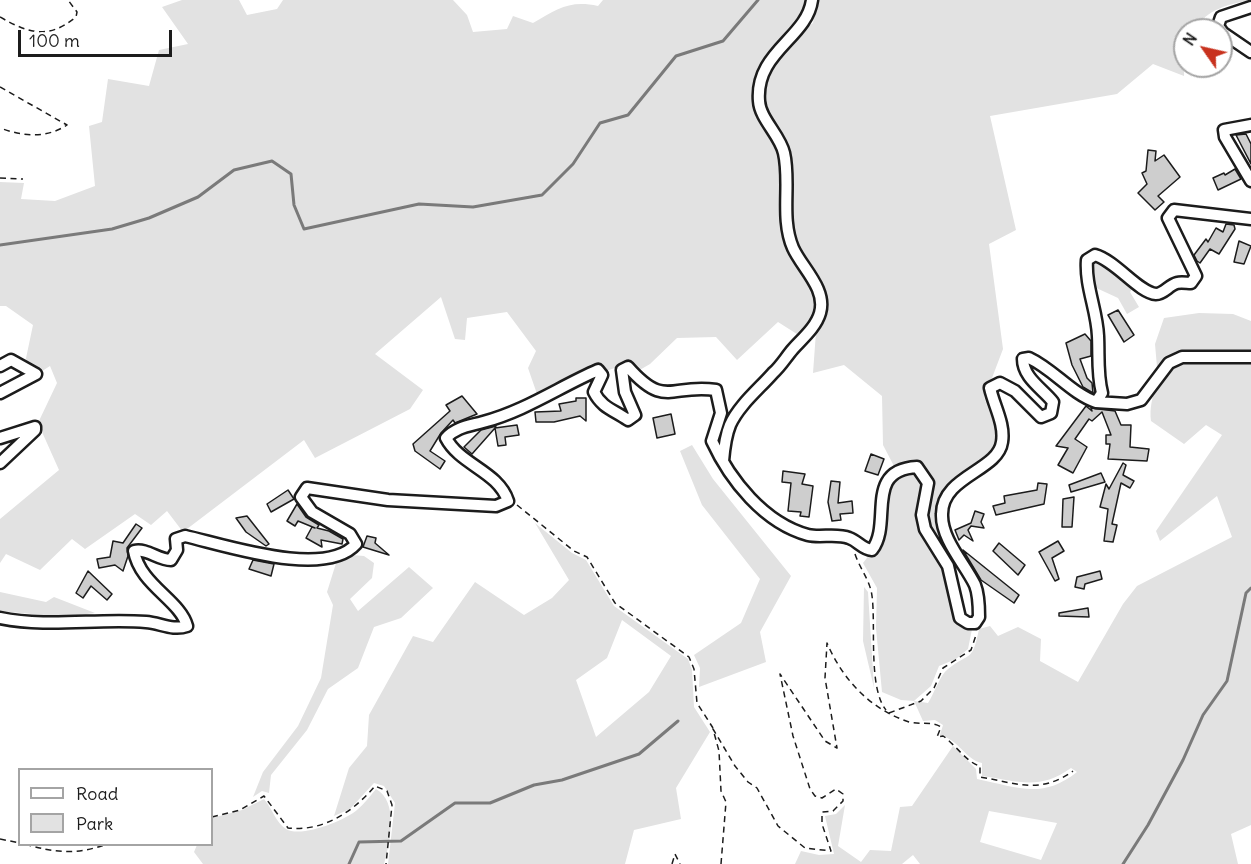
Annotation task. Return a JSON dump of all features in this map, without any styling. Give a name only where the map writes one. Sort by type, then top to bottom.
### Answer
[{"type":"street","points":[[723,464],[725,440],[730,424],[760,385],[811,330],[820,314],[822,300],[793,247],[787,220],[785,157],[781,141],[758,103],[759,87],[767,67],[777,49],[806,21],[812,0]]},
{"type":"street","points":[[1251,7],[1221,17],[1218,26],[1223,33],[1251,52]]},
{"type":"street","points":[[1251,125],[1224,130],[1251,181]]},
{"type":"street","points":[[1096,402],[1102,393],[1098,380],[1098,335],[1086,275],[1088,261],[1095,255],[1106,258],[1143,288],[1152,294],[1159,294],[1176,283],[1191,283],[1196,276],[1168,218],[1174,210],[1251,219]]},
{"type":"street","points":[[0,618],[28,624],[123,620],[155,623],[178,629],[187,626],[184,616],[154,588],[135,558],[134,551],[140,550],[165,560],[171,560],[177,550],[176,539],[185,536],[291,559],[314,560],[350,551],[356,544],[350,534],[312,512],[301,497],[307,488],[361,497],[496,506],[508,501],[504,488],[453,451],[446,438],[453,430],[502,417],[598,370],[602,375],[594,392],[597,398],[609,411],[628,420],[635,415],[622,380],[622,370],[628,367],[646,387],[658,392],[705,388],[716,390],[721,413],[712,441],[723,464],[742,488],[775,519],[810,536],[847,537],[864,549],[872,550],[879,542],[884,488],[892,476],[902,468],[917,467],[928,483],[922,515],[925,529],[948,566],[960,618],[968,623],[975,623],[979,617],[975,586],[944,528],[942,513],[947,496],[962,480],[994,458],[1002,444],[1001,422],[990,388],[1000,383],[1015,391],[1041,417],[1051,413],[1053,402],[1034,383],[1023,366],[1023,359],[1029,358],[1054,372],[1087,399],[1096,402],[1127,404],[1141,400],[1169,363],[1182,357],[1251,357]]},
{"type":"street","points":[[0,366],[11,360],[36,374],[0,393]]},
{"type":"street","points":[[0,438],[35,427],[35,430],[0,463]]},
{"type":"path","points":[[0,17],[23,30],[36,34],[54,30],[76,17],[77,12],[68,0]]},
{"type":"path","points":[[0,87],[67,125],[58,131],[24,136],[0,128]]},
{"type":"path","points":[[0,178],[23,179]]},
{"type":"path","points":[[508,501],[518,505],[574,551],[586,556],[615,603],[689,657],[694,669],[697,703],[735,766],[748,782],[757,788],[778,826],[805,848],[831,851],[822,824],[822,812],[833,811],[843,801],[843,794],[836,789],[822,798],[815,796],[810,789],[793,736],[780,674],[825,741],[837,748],[825,678],[827,643],[835,662],[873,705],[917,724],[934,723],[941,727],[937,737],[943,736],[974,764],[980,766],[980,777],[1025,788],[1045,786],[1073,771]]},
{"type":"path","points":[[847,537],[868,580],[872,594],[875,664],[880,703],[888,713]]},
{"type":"path","points":[[888,713],[921,701],[934,688],[944,668],[972,650],[977,630],[975,623]]},
{"type":"path","points":[[713,729],[719,751],[721,791],[726,802],[721,864]]},
{"type":"path","points":[[213,817],[240,810],[264,796],[288,828],[305,830],[353,810],[375,786],[387,791],[392,805],[386,864]]},
{"type":"path","points":[[0,838],[18,842]]},
{"type":"path","points":[[31,846],[48,852],[76,854],[101,846]]},
{"type":"path","points":[[672,864],[675,854],[680,864]]},
{"type":"green space","points":[[182,0],[239,0],[247,15],[277,9],[283,0],[453,0],[467,15],[473,32],[507,29],[513,16],[533,23],[564,7],[579,4],[598,6],[603,0],[809,0],[802,21],[774,47],[763,65],[756,88],[780,149],[783,223],[814,291],[816,304],[810,322],[800,336],[778,322],[737,360],[716,337],[677,338],[650,364],[638,371],[629,363],[606,371],[586,371],[537,394],[528,368],[536,351],[507,312],[467,318],[465,340],[455,339],[441,297],[375,354],[423,390],[410,409],[315,458],[304,440],[183,532],[167,511],[151,525],[135,514],[85,549],[72,539],[40,570],[6,554],[0,563],[0,519],[59,470],[38,423],[57,383],[50,366],[39,373],[25,363],[33,325],[6,306],[0,306],[0,182],[24,183],[21,199],[55,201],[95,186],[89,126],[102,122],[108,79],[149,86],[159,50],[188,44],[162,7]]},
{"type":"green space","points":[[817,0],[1251,0],[1219,9],[1204,18],[1173,18],[1173,72],[1153,64],[1117,94],[990,116],[1016,230],[989,244],[1003,349],[992,378],[984,386],[984,397],[996,429],[997,445],[962,474],[940,503],[955,558],[948,560],[926,520],[932,495],[931,480],[916,464],[905,463],[895,468],[883,445],[882,396],[844,365],[813,373],[816,332],[827,313],[827,296],[795,244],[788,183],[790,151],[762,102],[763,87],[771,66],[794,37],[813,23]]},
{"type":"green space","points":[[1096,258],[1136,284],[1130,292],[1139,307],[1127,314],[1118,298],[1092,286],[1090,262]]},
{"type":"green space","points":[[1199,313],[1233,314],[1251,321],[1251,354],[1166,361],[1157,367],[1155,344],[1164,318]]},
{"type":"green space","points":[[1184,358],[1251,359],[1251,825],[1231,834],[1238,864],[920,864],[913,855],[902,864],[795,864],[801,851],[819,855],[834,854],[825,816],[836,814],[845,805],[838,846],[861,862],[870,850],[891,851],[900,807],[912,806],[953,746],[976,769],[977,779],[1017,788],[1041,789],[1064,781],[1077,772],[1071,768],[1049,780],[1038,782],[1018,782],[982,776],[982,763],[971,758],[952,741],[940,735],[943,725],[935,720],[923,721],[914,701],[928,703],[945,672],[970,655],[979,629],[990,626],[998,636],[1018,627],[1041,639],[1040,661],[1078,682],[1123,604],[1137,586],[1232,537],[1217,496],[1160,541],[1156,531],[1222,435],[1206,425],[1184,444],[1151,421],[1152,402],[1163,376]],"holes":[[[989,811],[1057,823],[1041,860],[980,842]]]},
{"type":"green space","points":[[692,445],[713,479],[791,576],[760,632],[766,662],[699,687],[700,668],[694,655],[741,623],[760,579],[702,505],[680,451]]},
{"type":"green space","points":[[915,471],[924,486],[918,518],[945,567],[952,607],[958,621],[972,629],[968,649],[956,659],[939,666],[931,686],[914,701],[901,700],[882,692],[876,628],[877,588],[863,563],[870,554],[887,487],[895,476]]},
{"type":"green space","points":[[535,523],[572,553],[586,560],[614,606],[688,659],[692,670],[694,707],[710,732],[676,788],[681,819],[634,830],[625,864],[388,864],[395,803],[384,786],[374,783],[350,809],[334,816],[349,768],[367,746],[369,715],[413,636],[433,642],[475,582],[524,615],[552,598],[569,580]],"holes":[[[622,620],[671,656],[649,692],[596,737],[576,680],[607,658]]]},
{"type":"green space","points":[[352,555],[364,556],[374,563],[372,578],[350,599],[358,611],[409,567],[433,588],[401,618],[374,627],[358,668],[328,689],[307,730],[271,775],[269,793],[262,791],[253,797],[263,772],[298,726],[321,678],[333,605],[327,592],[337,560]]},
{"type":"green space","points":[[864,587],[868,592],[874,688],[863,641]]},
{"type":"green space","points":[[0,592],[46,602],[54,597],[95,613],[63,617],[0,611]]},
{"type":"green space","points":[[376,789],[388,803],[391,823],[384,864],[203,864],[194,852],[197,846],[213,846],[213,818],[242,810],[264,799],[283,826],[293,831],[312,830],[333,823],[351,814]]},
{"type":"building","points":[[1246,134],[1251,144],[1251,164],[1236,135]]},
{"type":"building","points":[[1148,150],[1156,151],[1155,161],[1164,155],[1180,177],[1158,196],[1164,202],[1155,210],[1138,193],[1147,184],[1142,173],[1146,171]]},
{"type":"building","points":[[1235,169],[1241,179],[1218,190],[1213,178]]},
{"type":"building","points":[[1226,224],[1234,225],[1235,229],[1219,254],[1210,249],[1200,263],[1197,261],[1194,255],[1206,239],[1208,242],[1216,228],[1223,232]]},
{"type":"building","points":[[1239,241],[1251,246],[1244,264],[1234,262]]},
{"type":"building","points":[[1118,310],[1134,335],[1124,342],[1108,315]]},
{"type":"building","points":[[1085,334],[1091,341],[1091,356],[1080,359],[1087,378],[1092,383],[1093,393],[1083,387],[1072,365],[1066,343]]},
{"type":"building","points":[[462,396],[477,414],[455,423],[453,420],[441,433],[430,451],[445,461],[440,469],[415,451],[413,444],[450,411],[446,405]]},
{"type":"building","points":[[576,398],[586,398],[586,421],[580,416],[554,422],[536,422],[535,412],[561,411],[559,404],[576,401]]},
{"type":"building","points":[[1086,406],[1092,411],[1091,408],[1115,411],[1121,425],[1131,425],[1130,447],[1149,449],[1147,461],[1108,459],[1110,444],[1106,444],[1106,435],[1111,435],[1102,412],[1092,421],[1089,419],[1075,439],[1087,447],[1073,473],[1058,465],[1068,448],[1056,446]]},
{"type":"building","points":[[671,414],[675,434],[657,438],[653,418]]},
{"type":"building","points":[[517,425],[519,435],[505,437],[506,445],[498,446],[495,428]]},
{"type":"building","points":[[496,426],[472,454],[464,447],[481,430]]},
{"type":"building","points":[[871,454],[884,459],[878,475],[865,471]]},
{"type":"building","points":[[1123,463],[1126,465],[1123,475],[1134,481],[1130,488],[1121,483],[1112,524],[1117,525],[1113,542],[1104,541],[1108,509],[1100,507],[1106,484],[1109,489]]},
{"type":"building","points":[[783,471],[805,474],[802,484],[813,486],[809,517],[800,516],[801,512],[788,511],[791,483],[782,482]]},
{"type":"building","points":[[1101,473],[1105,482],[1071,492],[1069,485]]},
{"type":"building","points":[[831,481],[840,482],[838,503],[852,501],[853,513],[840,514],[841,520],[832,521],[828,502]]},
{"type":"building","points":[[1038,483],[1047,484],[1044,504],[996,515],[993,506],[1005,503],[1004,496],[1037,490]]},
{"type":"building","points":[[288,490],[294,499],[271,512],[267,504]]},
{"type":"building","points":[[1074,497],[1072,527],[1062,527],[1063,499]]},
{"type":"building","points":[[297,504],[306,517],[319,525],[317,528],[329,531],[343,539],[342,544],[321,540],[322,547],[306,538],[312,527],[315,528],[298,521],[295,526],[287,521]]},
{"type":"building","points":[[975,511],[984,514],[981,522],[984,528],[971,526],[968,530],[973,541],[964,535],[959,540],[955,530],[971,523]]},
{"type":"building","points":[[247,516],[269,544],[266,546],[246,532],[236,518]]},
{"type":"building","points":[[136,524],[142,528],[127,548],[128,556],[123,571],[115,565],[99,568],[97,559],[110,557],[113,541],[123,543]]},
{"type":"building","points":[[367,536],[376,538],[375,543],[389,555],[363,547]]},
{"type":"building","points":[[1058,541],[1064,551],[1052,558],[1059,579],[1055,581],[1039,552]]},
{"type":"building","points":[[999,543],[1025,565],[1018,575],[993,551]]},
{"type":"building","points":[[963,550],[1019,595],[1014,603],[981,580]]},
{"type":"building","points":[[253,560],[274,564],[271,576],[249,569]]},
{"type":"building","points":[[88,571],[112,594],[107,600],[91,586],[83,598],[76,593]]},
{"type":"building","points":[[1100,571],[1102,579],[1085,584],[1084,589],[1075,587],[1077,577]]},
{"type":"building","points":[[1088,608],[1089,617],[1059,616],[1059,613]]},
{"type":"waterway","points":[[0,245],[112,229],[149,218],[198,197],[234,170],[272,161],[291,174],[294,205],[304,229],[419,204],[473,207],[542,195],[573,164],[600,123],[628,115],[676,56],[723,41],[758,0]]},
{"type":"waterway","points":[[1123,864],[1148,825],[1183,760],[1203,715],[1227,681],[1246,593],[1251,588]]},
{"type":"waterway","points":[[349,864],[359,842],[401,841],[455,803],[490,803],[534,785],[562,780],[639,754],[678,721]]}]
